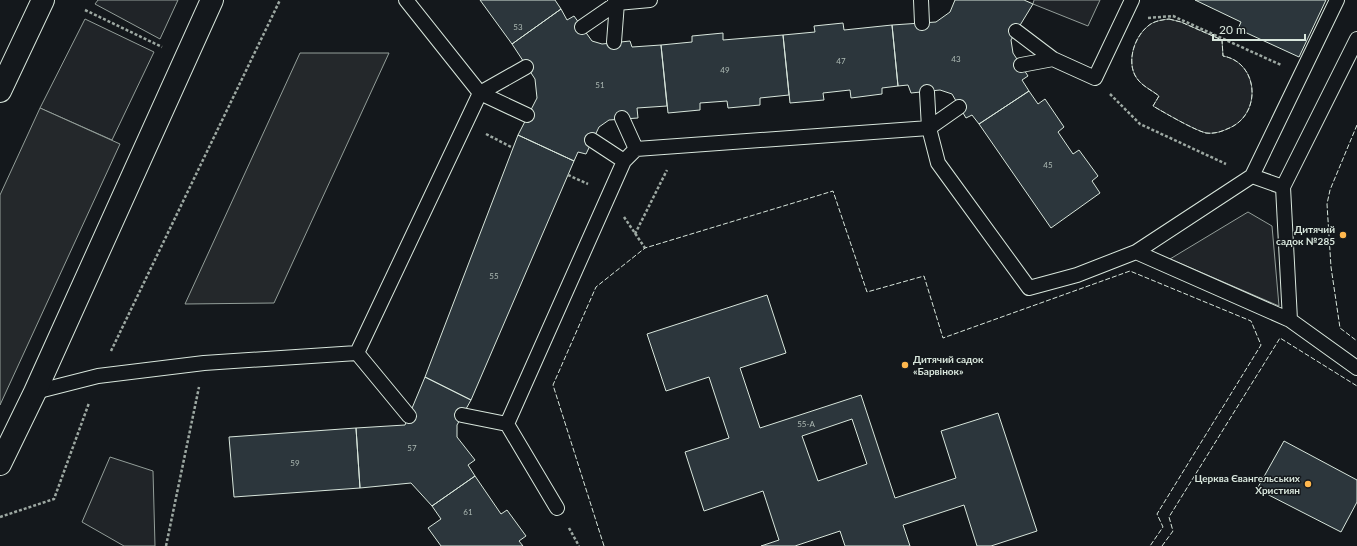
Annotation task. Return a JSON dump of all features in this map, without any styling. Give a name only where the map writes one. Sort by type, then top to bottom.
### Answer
[{"type":"main road","points":[[0,91],[43,0]]},
{"type":"main road","points":[[0,464],[36,392],[212,0]]},
{"type":"lane","points":[[406,0],[480,93],[527,115]]},
{"type":"lane","points":[[582,27],[616,2],[650,0]]},
{"type":"lane","points":[[921,0],[922,23]]},
{"type":"lane","points":[[1016,31],[1053,59],[1095,78],[1132,0]]},
{"type":"lane","points":[[927,92],[929,128],[938,163],[1029,288],[1077,275],[1136,252],[1252,176],[1336,0]]},
{"type":"lane","points":[[614,42],[616,2]]},
{"type":"lane","points":[[1290,320],[1283,187],[1357,39]]},
{"type":"lane","points":[[1022,65],[1053,59]]},
{"type":"lane","points":[[357,353],[480,93],[526,67]]},
{"type":"lane","points":[[507,424],[624,161],[636,149],[929,128],[959,107]]},
{"type":"lane","points":[[622,118],[636,149]]},
{"type":"lane","points":[[592,140],[624,161]]},
{"type":"lane","points":[[1252,176],[1283,187]]},
{"type":"lane","points":[[1136,252],[1290,320],[1357,368]]},
{"type":"lane","points":[[36,392],[98,376],[204,362],[357,353]]},
{"type":"lane","points":[[357,353],[409,416]]},
{"type":"lane","points":[[462,415],[507,424],[557,508]]},
{"type":"path","points":[[0,518],[54,499],[98,376],[280,0]]},
{"type":"path","points":[[85,10],[163,47]]},
{"type":"path","points":[[1118,30],[1143,19],[1173,16],[1301,74]]},
{"type":"path","points":[[1093,77],[1140,124],[1252,176]]},
{"type":"path","points":[[466,124],[513,148]]},
{"type":"path","points":[[635,234],[679,146]]},
{"type":"path","points":[[166,546],[204,362]]},
{"type":"shaded area","points":[[98,0],[178,0],[160,39],[95,4]]},
{"type":"shaded area","points":[[1034,0],[1100,0],[1088,26],[1033,4]]},
{"type":"shaded area","points":[[85,19],[154,52],[112,140],[40,108]]},
{"type":"shaded area","points":[[1169,19],[1181,22],[1222,40],[1223,56],[1235,61],[1244,69],[1250,79],[1252,90],[1251,102],[1246,113],[1238,122],[1227,129],[1214,133],[1206,133],[1187,125],[1153,106],[1159,96],[1141,83],[1135,75],[1132,68],[1132,60],[1138,38],[1150,24],[1160,20]]},
{"type":"shaded area","points":[[300,53],[389,53],[274,303],[185,304]]},
{"type":"shaded area","points":[[40,108],[120,144],[0,405],[0,195]]},
{"type":"shaded area","points":[[1248,212],[1272,226],[1279,306],[1170,259]]},
{"type":"shaded area","points":[[110,457],[153,471],[155,546],[124,546],[82,522]]},
{"type":"building","points":[[480,0],[555,0],[561,9],[512,44]]},
{"type":"building","points":[[955,0],[1024,0],[1033,4],[1011,40],[1013,53],[1028,76],[1022,80],[1029,91],[979,124],[972,115],[966,118],[952,94],[940,90],[911,93],[908,85],[898,86],[892,25],[936,22],[950,12]]},
{"type":"building","points":[[1195,0],[1326,0],[1299,57],[1238,29],[1241,22]]},
{"type":"building","points":[[561,9],[567,20],[574,16],[592,41],[602,44],[630,41],[632,47],[661,45],[667,106],[637,108],[638,118],[609,120],[599,127],[586,154],[578,152],[574,161],[518,135],[537,98],[535,79],[512,44]]},
{"type":"building","points":[[843,23],[844,30],[892,25],[898,86],[882,88],[882,94],[851,98],[850,90],[823,93],[824,100],[790,103],[783,35],[815,32],[814,26]]},
{"type":"building","points":[[723,33],[723,40],[783,35],[789,95],[760,98],[760,105],[728,108],[727,101],[700,103],[700,110],[668,113],[661,45],[692,42],[692,36]]},
{"type":"building","points":[[1029,91],[1038,104],[1045,99],[1064,127],[1058,132],[1073,154],[1079,150],[1098,176],[1092,181],[1100,193],[1051,228],[979,124]]},
{"type":"building","points":[[518,135],[574,161],[471,400],[425,377]]},
{"type":"building","points":[[767,295],[786,353],[740,368],[760,428],[861,395],[895,498],[956,478],[941,431],[998,413],[1037,531],[991,546],[977,546],[964,505],[903,525],[910,546],[845,546],[840,531],[795,546],[761,546],[779,540],[763,491],[704,511],[685,452],[729,438],[709,377],[666,391],[647,334]],"holes":[[[852,419],[867,464],[818,481],[802,436]]]},
{"type":"building","points":[[425,377],[471,400],[457,425],[457,437],[475,460],[468,465],[475,476],[432,506],[411,483],[360,488],[356,428],[405,425]]},
{"type":"building","points":[[356,428],[360,488],[234,497],[229,437]]},
{"type":"building","name":"Церква Євангельських Християн","points":[[1284,441],[1357,480],[1357,502],[1341,532],[1257,489]]},
{"type":"building","points":[[475,476],[501,514],[507,510],[526,536],[519,541],[523,546],[441,546],[428,528],[441,519],[432,506]]},
{"type":"fence","points":[[1169,19],[1181,22],[1222,40],[1223,56],[1235,60],[1244,68],[1250,78],[1252,90],[1251,102],[1247,113],[1239,122],[1222,131],[1206,133],[1187,125],[1153,106],[1159,96],[1141,83],[1135,75],[1132,68],[1133,52],[1138,38],[1150,24],[1160,20],[1169,19]]},
{"type":"fence","points":[[1357,125],[1330,190],[1327,204],[1331,267],[1340,328],[1357,341]]},
{"type":"fence","points":[[604,546],[553,385],[596,287],[645,248],[833,191],[867,292],[924,276],[943,338],[1130,271],[1251,321],[1261,345],[1157,514],[1163,527],[1150,546]]},
{"type":"fence","points":[[1162,546],[1173,531],[1169,517],[1280,338],[1357,386]]},
{"type":"place","name":"Дитячий садок №285","points":[[1343,235]]},
{"type":"place","name":"Дитячий садок «Барвінок»","points":[[905,365]]},
{"type":"place","name":"Церква Євангельських Християн","points":[[1308,484]]}]
